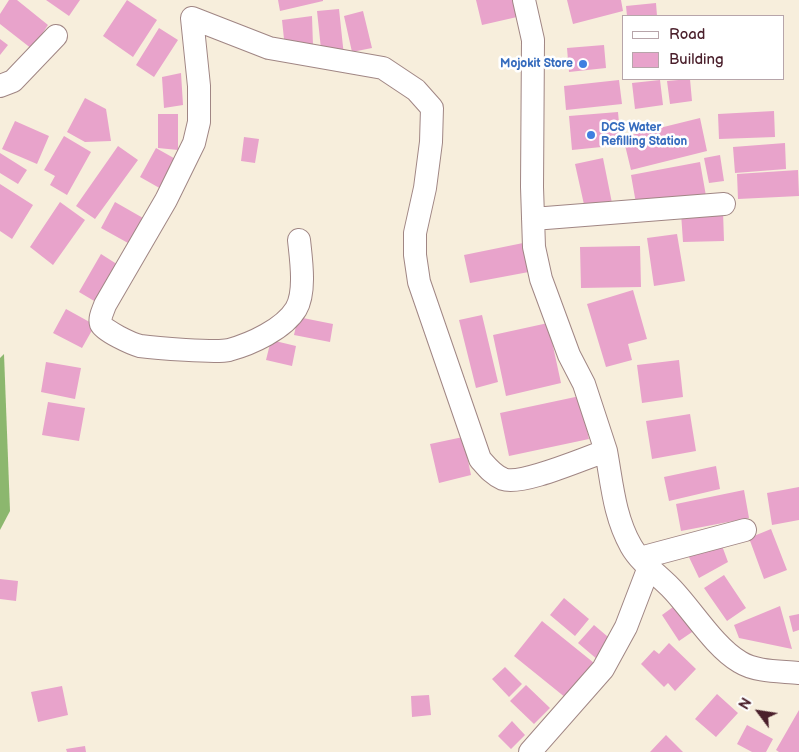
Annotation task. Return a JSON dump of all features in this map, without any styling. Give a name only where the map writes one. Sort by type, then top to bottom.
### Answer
[{"type":"street","points":[[524,0],[533,40],[534,247],[541,279],[569,355],[584,384],[606,451],[616,512],[631,546],[644,562],[739,662],[750,667],[799,673]]},
{"type":"street","points":[[299,240],[302,280],[296,308],[269,335],[227,351],[183,349],[139,346],[106,330],[101,325],[101,317],[105,305],[166,200],[194,143],[199,122],[192,18],[269,48],[383,68],[416,90],[432,108],[432,142],[425,188],[415,233],[414,255],[418,282],[480,460],[491,472],[504,479],[521,481],[606,451]]},
{"type":"street","points":[[0,86],[13,81],[56,36]]},
{"type":"street","points":[[534,219],[724,204]]},
{"type":"street","points":[[644,562],[745,530]]},
{"type":"street","points":[[530,752],[603,668],[626,627],[644,562]]},
{"type":"green space","points":[[4,354],[10,511],[0,530],[0,358]]},
{"type":"building","points":[[9,0],[17,0],[48,25],[32,49],[0,24],[0,14]]},
{"type":"building","points":[[46,0],[80,0],[69,16]]},
{"type":"building","points":[[127,0],[157,20],[133,57],[103,36]]},
{"type":"building","points":[[278,0],[323,0],[323,1],[280,11]]},
{"type":"building","points":[[476,0],[513,0],[517,17],[482,25]]},
{"type":"building","points":[[567,0],[621,0],[623,11],[573,24]]},
{"type":"building","points":[[656,3],[657,15],[627,15],[626,6]]},
{"type":"building","points":[[339,9],[344,56],[321,49],[317,11]]},
{"type":"building","points":[[363,11],[372,48],[352,52],[344,16]]},
{"type":"building","points":[[312,16],[313,46],[284,39],[282,20]]},
{"type":"building","points":[[159,28],[178,40],[154,77],[136,65]]},
{"type":"building","points":[[0,39],[8,45],[0,55]]},
{"type":"building","points":[[604,45],[606,68],[569,72],[567,48]]},
{"type":"building","points":[[181,73],[183,105],[164,108],[162,77]]},
{"type":"building","points":[[619,80],[622,104],[566,110],[564,86]]},
{"type":"building","points":[[660,80],[663,105],[635,109],[632,83]]},
{"type":"building","points":[[690,80],[692,101],[670,104],[667,81]]},
{"type":"building","points":[[85,98],[106,109],[111,141],[85,142],[67,132]]},
{"type":"building","points":[[774,111],[775,137],[719,139],[718,114]]},
{"type":"building","points":[[618,112],[621,145],[572,150],[569,116]]},
{"type":"building","points":[[158,114],[178,114],[178,150],[158,148]]},
{"type":"building","points":[[700,118],[707,151],[631,170],[623,137]]},
{"type":"building","points":[[15,121],[49,136],[37,164],[2,149]]},
{"type":"building","points":[[64,136],[91,152],[67,195],[50,185],[55,176],[44,170]]},
{"type":"building","points":[[244,137],[259,139],[255,163],[241,161]]},
{"type":"building","points":[[785,143],[786,169],[735,173],[733,147]]},
{"type":"building","points":[[118,146],[138,160],[95,219],[76,206]]},
{"type":"building","points":[[156,148],[179,161],[163,190],[140,177]]},
{"type":"building","points":[[0,153],[27,170],[18,184],[0,173]]},
{"type":"building","points":[[720,155],[724,181],[709,183],[704,158]]},
{"type":"building","points":[[603,158],[612,203],[585,209],[575,164]]},
{"type":"building","points":[[700,162],[706,196],[637,209],[631,175]]},
{"type":"building","points":[[798,170],[799,196],[738,199],[737,174]]},
{"type":"building","points":[[0,184],[33,205],[12,239],[0,231]]},
{"type":"building","points":[[60,202],[85,220],[53,265],[30,247]]},
{"type":"building","points":[[115,202],[143,218],[128,243],[101,228]]},
{"type":"building","points":[[723,211],[724,241],[683,242],[681,213]]},
{"type":"building","points":[[677,234],[685,281],[654,286],[647,238]]},
{"type":"building","points":[[528,242],[534,271],[470,283],[464,255]]},
{"type":"building","points":[[640,246],[641,287],[581,288],[580,247]]},
{"type":"building","points":[[101,254],[123,268],[101,305],[79,292]]},
{"type":"building","points":[[633,290],[647,339],[628,344],[632,360],[606,367],[587,304]]},
{"type":"building","points":[[66,309],[95,325],[82,348],[53,333]]},
{"type":"building","points":[[482,315],[498,382],[476,388],[459,320]]},
{"type":"building","points":[[298,317],[333,324],[330,342],[294,335]]},
{"type":"building","points":[[548,323],[561,383],[506,396],[493,335]]},
{"type":"building","points":[[271,340],[296,346],[292,366],[266,360]]},
{"type":"building","points":[[679,360],[683,397],[642,403],[637,365]]},
{"type":"building","points":[[46,362],[81,368],[75,399],[41,392]]},
{"type":"building","points":[[580,396],[589,439],[509,456],[500,413]]},
{"type":"building","points":[[48,402],[85,408],[79,441],[42,435]]},
{"type":"building","points":[[690,414],[696,451],[652,459],[646,421]]},
{"type":"building","points":[[463,437],[471,475],[439,483],[430,444]]},
{"type":"building","points":[[716,466],[720,489],[669,501],[664,477]]},
{"type":"building","points":[[799,487],[799,520],[772,525],[767,493]]},
{"type":"building","points":[[744,490],[749,518],[681,531],[676,504]]},
{"type":"building","points":[[771,529],[787,570],[764,579],[749,538]]},
{"type":"building","points":[[721,543],[728,562],[699,578],[687,553]]},
{"type":"building","points":[[724,575],[746,608],[727,621],[704,588]]},
{"type":"building","points":[[0,579],[18,581],[16,601],[0,599]]},
{"type":"building","points":[[564,598],[589,619],[575,636],[550,615]]},
{"type":"building","points":[[680,602],[698,628],[679,641],[662,615]]},
{"type":"building","points":[[780,606],[792,649],[739,638],[734,625]]},
{"type":"building","points":[[799,614],[799,630],[793,632],[789,616]]},
{"type":"building","points":[[542,621],[599,667],[571,702],[514,656]]},
{"type":"building","points":[[594,625],[614,642],[598,660],[578,643]]},
{"type":"building","points":[[669,643],[696,669],[675,691],[668,683],[664,687],[641,664],[654,650],[659,654]]},
{"type":"building","points":[[505,667],[522,684],[509,697],[492,679]]},
{"type":"building","points":[[526,685],[550,708],[534,724],[510,701]]},
{"type":"building","points":[[62,686],[68,715],[38,722],[31,692]]},
{"type":"building","points":[[717,694],[738,713],[716,737],[695,719]]},
{"type":"building","points":[[429,695],[431,715],[412,717],[411,696]]},
{"type":"building","points":[[799,710],[799,752],[779,752],[776,750]]},
{"type":"building","points":[[512,721],[525,735],[511,749],[498,736]]},
{"type":"building","points":[[747,725],[773,739],[766,752],[752,752],[737,744]]},
{"type":"building","points":[[666,735],[683,752],[650,752]]},
{"type":"building","points":[[85,746],[86,752],[67,752],[66,749]]},
{"type":"place","name":"Mojokit Store","points":[[583,64]]},
{"type":"place","name":"DCS Water Refilling Station","points":[[591,135]]}]
